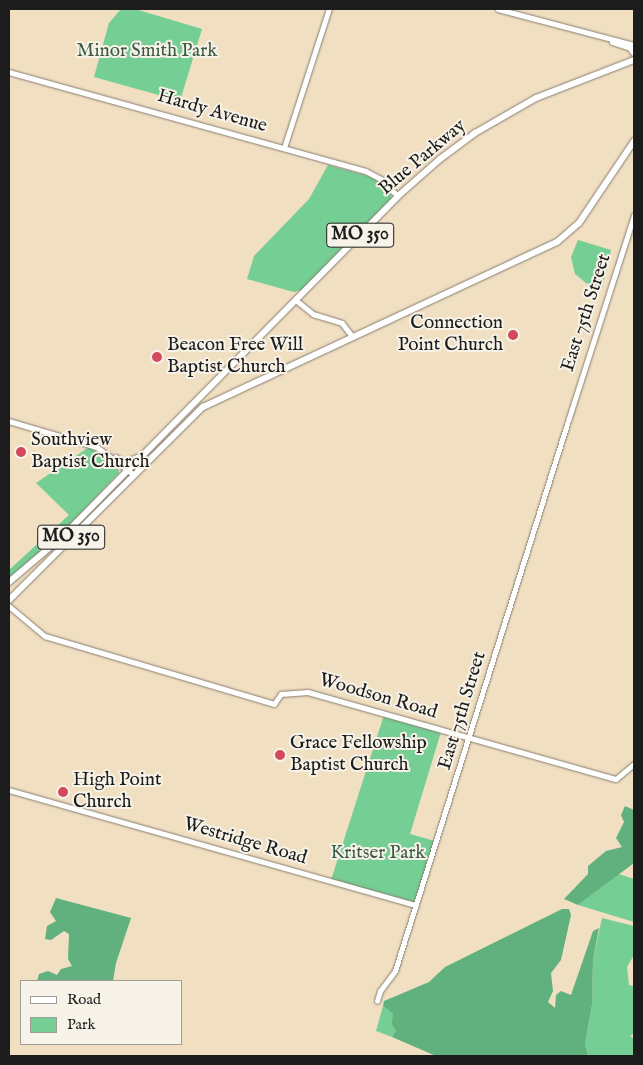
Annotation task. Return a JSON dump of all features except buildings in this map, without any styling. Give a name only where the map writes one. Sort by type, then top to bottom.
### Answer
[{"type":"highway","name":"Blue Parkway","points":[[9,582],[49,550],[120,479],[131,472],[152,446],[398,196],[452,149],[513,110],[634,54]]},
{"type":"highway","name":"Blue Parkway","points":[[9,600],[131,472],[184,424],[217,398],[566,237],[585,216],[618,161],[634,141]]},
{"type":"highway","points":[[116,458],[130,462],[152,446]]},
{"type":"highway","points":[[116,458],[122,469],[120,479]]},
{"type":"street","points":[[284,148],[330,9]]},
{"type":"street","points":[[498,9],[611,41],[634,54]]},
{"type":"street","name":"Hardy Avenue","points":[[9,72],[366,171],[381,179],[398,196]]},
{"type":"street","name":"East 75th Street","points":[[377,1002],[380,991],[395,971],[471,737],[634,215]]},
{"type":"street","points":[[296,300],[313,314],[342,323],[352,336]]},
{"type":"street","points":[[9,421],[88,443],[116,458],[131,472]]},
{"type":"street","name":"Woodson Road","points":[[9,606],[45,636],[274,704],[281,694],[308,692],[616,779],[634,764]]},
{"type":"street","name":"Westridge Road","points":[[9,790],[416,905]]},
{"type":"green space","name":"Minor Smith Park","points":[[121,9],[135,9],[202,29],[180,101],[94,77],[109,23]]},
{"type":"green space","points":[[328,165],[372,177],[390,191],[392,199],[302,290],[294,292],[247,279],[254,256],[309,199]]},
{"type":"green space","points":[[578,240],[611,250],[602,288],[586,283],[575,274],[571,257]]},
{"type":"green space","points":[[89,447],[118,466],[119,473],[57,538],[9,578],[9,570],[69,515],[36,483]]},
{"type":"green space","name":"Kritser Park","points":[[384,715],[441,732],[410,834],[435,841],[414,903],[331,880]]},
{"type":"green space","points":[[625,806],[634,810],[634,863],[578,905],[564,899],[588,874],[588,866],[606,851],[622,847],[616,838],[624,822],[621,815]]},
{"type":"green space","points":[[619,874],[634,879],[634,922],[578,905]]},
{"type":"green space","points":[[56,898],[131,918],[116,963],[113,980],[37,980],[39,974],[48,971],[57,975],[61,969],[72,966],[68,959],[69,934],[64,931],[51,940],[45,939],[47,926],[56,921],[50,912]]},
{"type":"green space","points":[[562,909],[569,909],[571,915],[561,960],[551,973],[553,991],[548,1002],[555,1008],[556,995],[561,991],[571,995],[593,931],[599,928],[593,960],[592,1005],[585,1044],[588,1056],[436,1056],[392,1037],[396,1031],[392,1024],[393,1014],[383,1006],[384,1001],[429,982],[445,967]]},
{"type":"green space","points":[[602,918],[634,926],[634,955],[627,967],[629,985],[634,986],[634,1033],[630,1036],[634,1038],[634,1056],[588,1056],[585,1044],[592,1005],[593,960]]},
{"type":"green space","points":[[383,1006],[393,1014],[396,1031],[392,1037],[376,1031]]},
{"type":"place","name":"Connection Point Church","points":[[513,335]]},
{"type":"place","name":"Beacon Free Will Baptist Church","points":[[157,357]]},
{"type":"place","name":"Southview Baptist Church","points":[[21,452]]},
{"type":"place","name":"Grace Fellowship Baptist Church","points":[[280,755]]},
{"type":"place","name":"High Point Church","points":[[63,792]]}]
